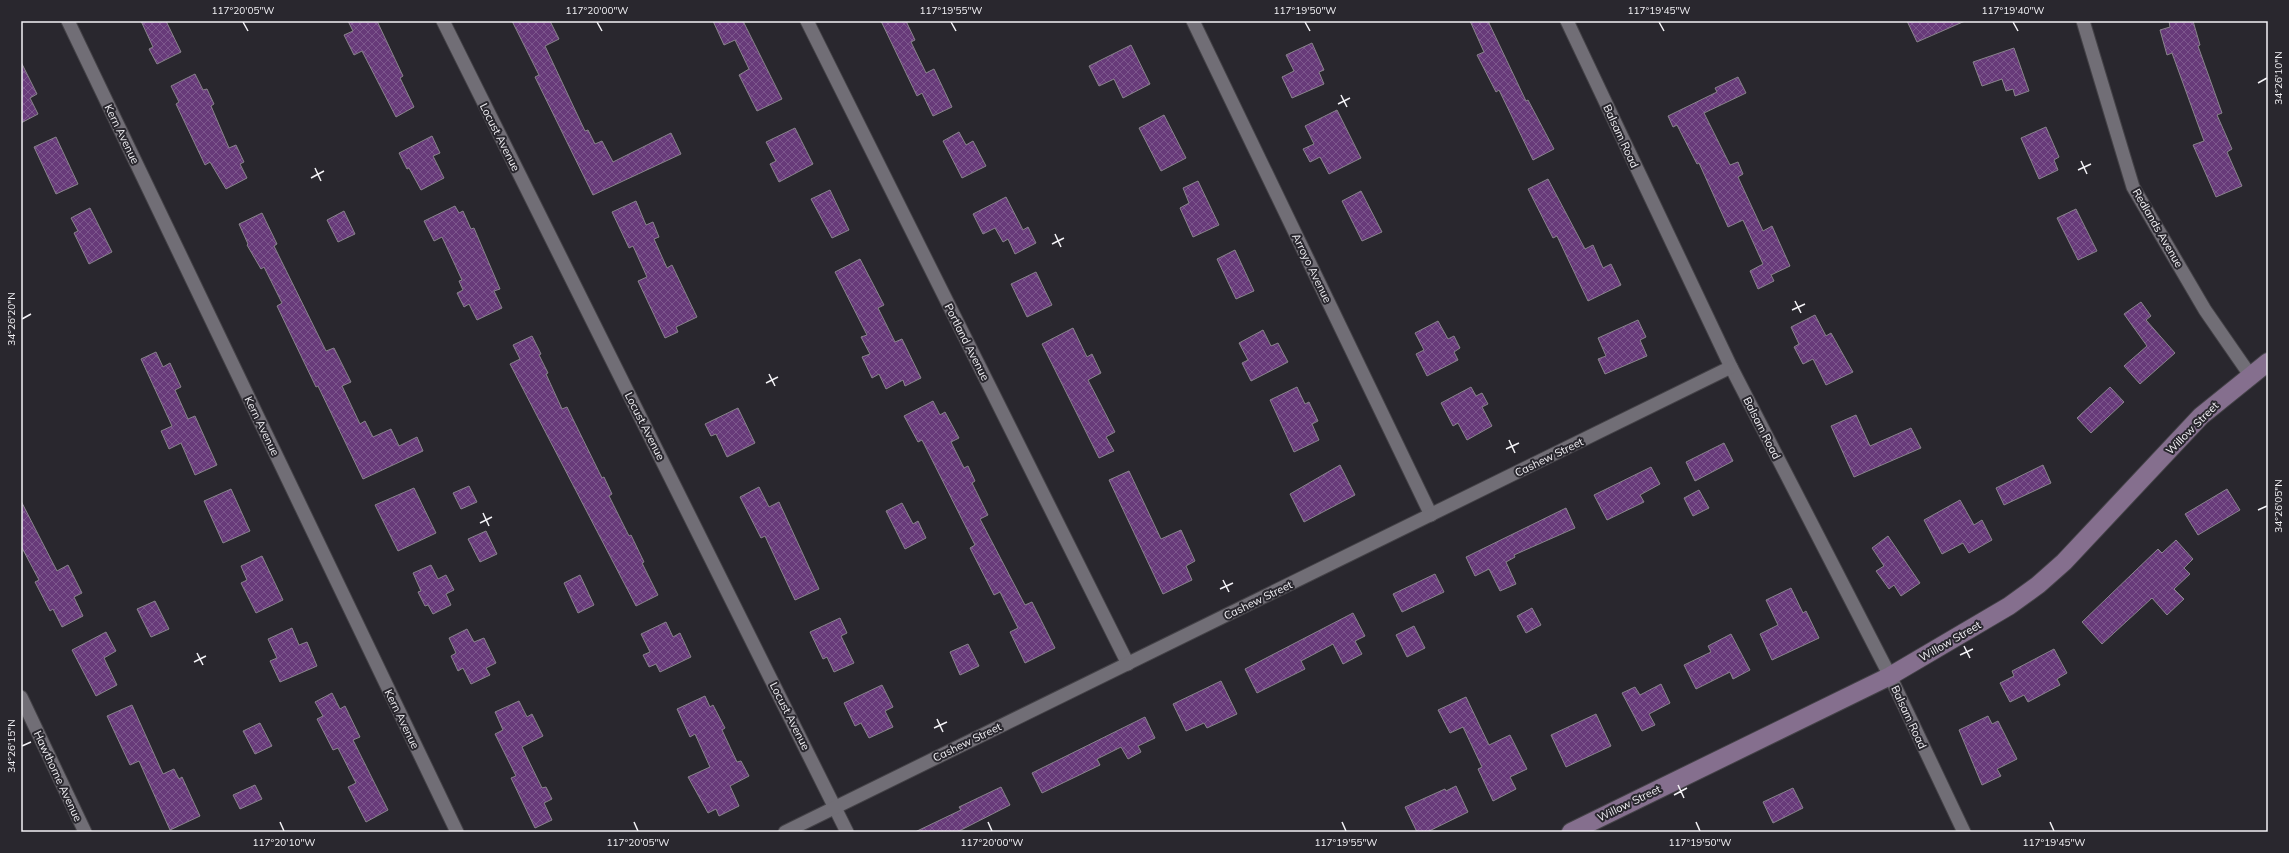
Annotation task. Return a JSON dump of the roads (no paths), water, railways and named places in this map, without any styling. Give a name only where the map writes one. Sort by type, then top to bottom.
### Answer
[{"type":"street","name":"Kern Avenue","points":[[68,21],[457,832]]},
{"type":"street","name":"Locust Avenue","points":[[443,21],[848,832]]},
{"type":"street","name":"Portland Avenue","points":[[807,21],[1128,664]]},
{"type":"street","name":"Arroyo Avenue","points":[[1193,21],[1431,515]]},
{"type":"street","name":"Balsam Road","points":[[1567,21],[1731,367],[1890,676],[1964,832]]},
{"type":"street","name":"Redlands Avenue","points":[[2083,21],[2133,187],[2205,310],[2250,375]]},
{"type":"street","name":"Willow Street","points":[[1571,832],[1890,676],[1977,626],[2038,585],[2083,543],[2201,416],[2268,362]]},
{"type":"street","name":"Cashew Street","points":[[785,832],[1731,367]]},
{"type":"street","name":"Hawthorne Avenue","points":[[21,697],[85,832]]}]
